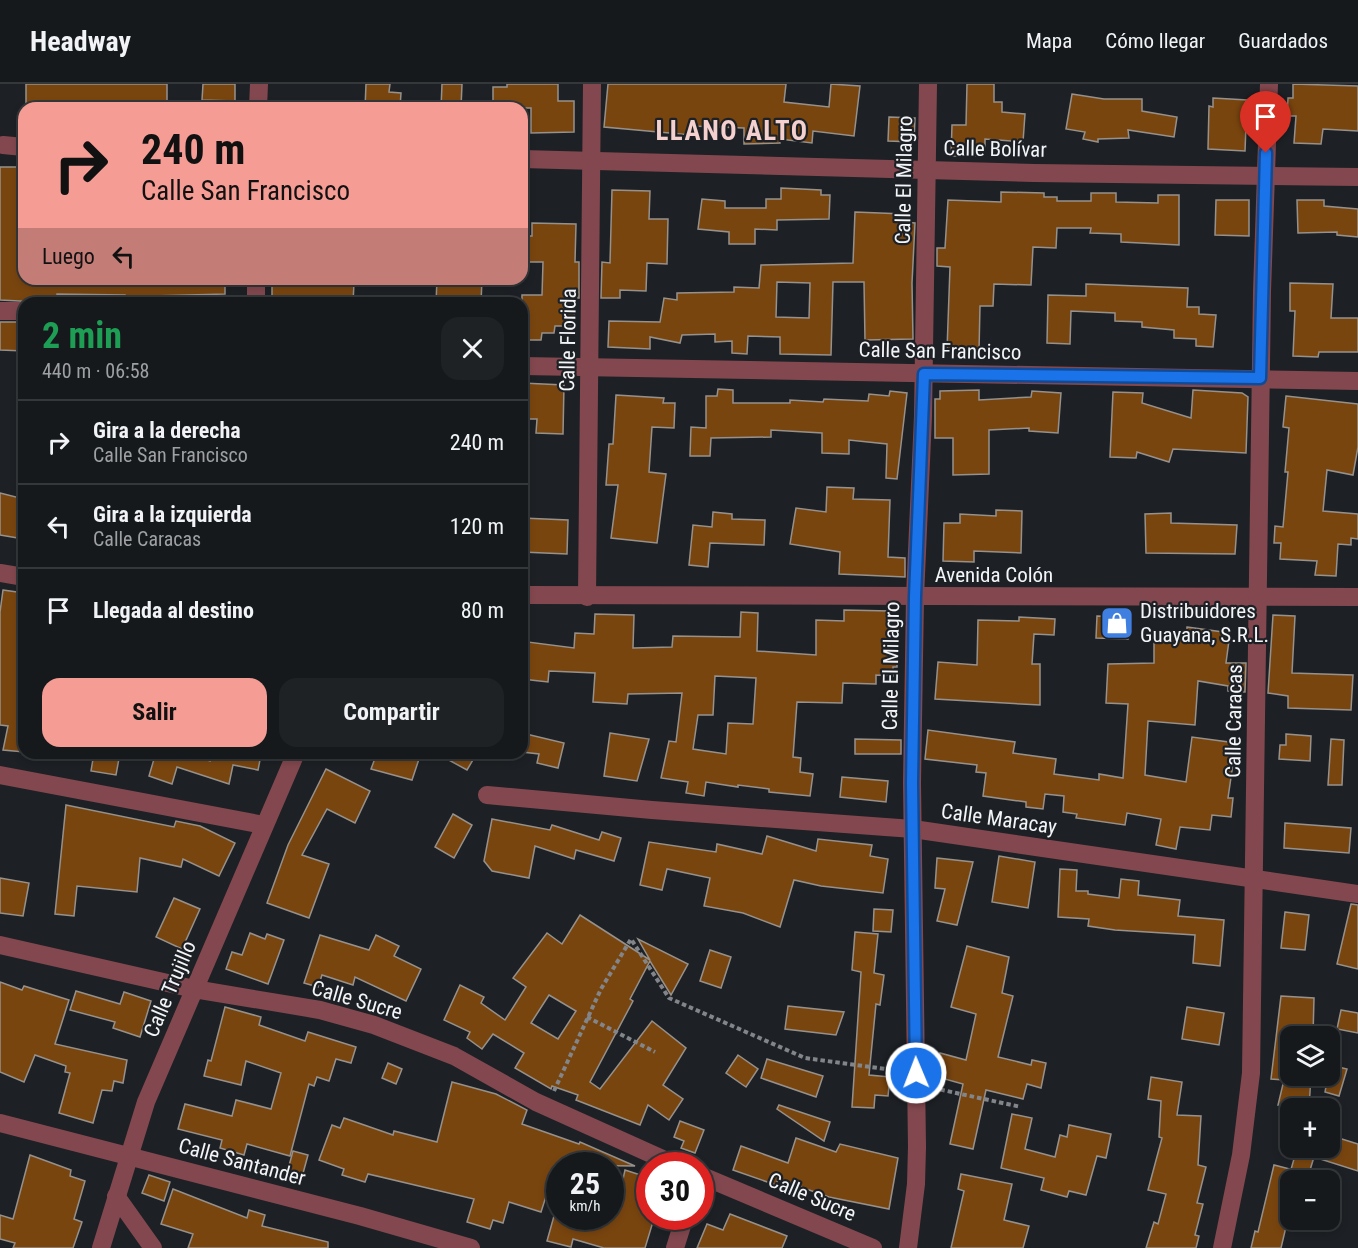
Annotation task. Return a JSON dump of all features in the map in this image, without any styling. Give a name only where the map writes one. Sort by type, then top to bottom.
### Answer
[{"type":"street","points":[[258,102],[259,84]]},
{"type":"street","name":"Calle Florida","points":[[587,597],[592,84]]},
{"type":"street","name":"Calle El Milagro","points":[[908,1248],[916,1184],[913,829],[915,597],[924,374],[928,84]]},
{"type":"street","name":"Calle Caracas","points":[[1222,1248],[1235,1188],[1249,1095],[1260,378],[1269,84]]},
{"type":"street","points":[[3,145],[18,146]]},
{"type":"street","name":"Calle Bolívar","points":[[528,159],[927,170],[1358,177]]},
{"type":"street","points":[[0,311],[18,311]]},
{"type":"street","name":"Calle San Francisco","points":[[528,366],[1358,381]]},
{"type":"street","points":[[0,573],[18,576]]},
{"type":"street","name":"Avenida Colón","points":[[528,595],[1358,597]]},
{"type":"street","name":"Calle Trujillo","points":[[101,1248],[146,1102],[293,759]]},
{"type":"street","points":[[0,775],[264,825]]},
{"type":"street","name":"Calle Maracay","points":[[487,795],[652,810],[913,829],[1358,894]]},
{"type":"street","name":"Calle Sucre","points":[[0,945],[194,989],[320,1010],[374,1025],[454,1056],[547,1107],[647,1152]]},
{"type":"street","name":"Calle Santander","points":[[0,1123],[128,1155],[471,1248]]},
{"type":"street","name":"Calle Sucre","points":[[714,1181],[873,1248]]},
{"type":"street","points":[[116,1196],[153,1248]]},
{"type":"street","points":[[675,1248],[681,1230]]},
{"type":"path","points":[[547,1107],[587,1017],[631,939],[669,998],[805,1058],[916,1079],[1021,1107]]},
{"type":"path","points":[[587,1017],[655,1052]]},
{"type":"building","points":[[26,84],[167,84],[167,102],[26,102]]},
{"type":"building","points":[[203,84],[235,84],[235,101],[202,100]]},
{"type":"building","points":[[366,84],[390,84],[389,92],[401,93],[400,102],[365,102]]},
{"type":"building","points":[[442,84],[462,84],[461,102],[441,102]]},
{"type":"building","points":[[507,84],[558,84],[558,101],[574,101],[574,132],[531,133],[531,108],[528,108],[528,102],[493,102],[493,87],[507,87]]},
{"type":"building","points":[[608,84],[786,84],[784,102],[829,107],[831,84],[860,86],[854,136],[813,131],[812,143],[780,139],[780,143],[744,144],[744,128],[692,126],[691,135],[604,127]]},
{"type":"building","points":[[967,84],[994,84],[994,102],[1002,102],[1002,112],[1025,114],[1023,142],[985,139],[985,147],[975,146],[975,156],[951,156],[952,125],[966,125]]},
{"type":"building","points":[[1293,84],[1358,86],[1358,131],[1323,129],[1321,144],[1294,143],[1296,116],[1287,116],[1288,98],[1293,98]]},
{"type":"building","points":[[1072,94],[1104,99],[1142,99],[1142,111],[1177,117],[1174,137],[1128,130],[1129,138],[1098,139],[1098,142],[1083,139],[1085,132],[1066,129]]},
{"type":"building","points":[[1213,98],[1247,100],[1245,151],[1208,149],[1209,106],[1213,107]]},
{"type":"building","points":[[889,117],[915,118],[914,142],[888,141]]},
{"type":"building","points":[[0,167],[18,167],[18,285],[225,285],[225,294],[125,297],[125,295],[57,294],[57,297],[18,297],[18,301],[0,300]]},
{"type":"building","points":[[781,188],[821,190],[821,195],[830,195],[829,219],[777,220],[777,230],[755,229],[755,244],[729,244],[729,232],[698,229],[702,199],[725,201],[725,208],[766,208],[766,199],[781,199]]},
{"type":"building","points":[[612,190],[650,191],[649,219],[668,219],[667,264],[647,263],[646,291],[620,290],[620,298],[601,298],[602,262],[610,263]]},
{"type":"building","points":[[1001,192],[1044,193],[1044,197],[1057,197],[1057,201],[1091,201],[1091,193],[1116,193],[1116,202],[1158,203],[1158,195],[1179,195],[1179,245],[1121,242],[1121,234],[1090,233],[1091,228],[1057,228],[1056,248],[1033,247],[1031,285],[994,284],[993,306],[980,306],[979,351],[947,350],[950,267],[937,266],[937,248],[945,248],[948,200],[1001,202]]},
{"type":"building","points":[[1216,200],[1249,200],[1249,236],[1215,235]]},
{"type":"building","points":[[1297,200],[1324,200],[1324,206],[1358,209],[1358,237],[1337,235],[1337,232],[1298,233]]},
{"type":"building","points":[[855,212],[904,214],[904,222],[915,223],[912,283],[913,339],[865,340],[864,282],[833,282],[831,355],[780,354],[780,337],[748,336],[747,354],[732,353],[732,341],[715,342],[715,334],[682,335],[680,343],[650,337],[650,349],[608,347],[609,321],[660,322],[664,298],[677,300],[677,293],[734,292],[734,287],[759,288],[761,265],[853,263]],"holes":[[[777,282],[810,283],[809,318],[776,317]]]},
{"type":"building","points":[[532,223],[576,224],[575,262],[579,262],[579,298],[575,298],[574,326],[555,326],[554,333],[542,333],[541,340],[528,340],[528,297],[522,297],[522,295],[542,295],[543,262],[528,262],[528,236],[532,236]]},
{"type":"building","points":[[1290,283],[1333,284],[1331,318],[1358,318],[1358,352],[1319,352],[1318,357],[1293,356],[1295,311],[1290,311]]},
{"type":"building","points":[[1086,284],[1188,288],[1187,307],[1199,307],[1199,314],[1216,315],[1213,347],[1196,346],[1196,339],[1174,338],[1174,330],[1142,327],[1142,322],[1115,321],[1115,313],[1071,311],[1070,344],[1047,343],[1048,295],[1086,296]]},
{"type":"building","points":[[272,285],[354,285],[353,297],[272,297]]},
{"type":"building","points":[[437,285],[482,285],[481,297],[436,297]]},
{"type":"building","points":[[0,322],[18,322],[18,351],[0,350]]},
{"type":"building","points":[[528,383],[564,385],[563,434],[536,433],[537,419],[528,419]]},
{"type":"building","points":[[718,389],[733,390],[733,403],[790,403],[790,400],[823,402],[824,399],[868,401],[869,394],[889,396],[890,391],[907,393],[897,479],[886,478],[887,444],[849,440],[849,454],[822,453],[822,433],[771,430],[771,437],[711,438],[710,456],[690,456],[691,427],[706,428],[706,396],[717,396]]},
{"type":"building","points":[[979,390],[979,400],[1031,397],[1032,391],[1061,393],[1058,433],[1029,431],[1029,428],[989,430],[989,474],[953,475],[953,438],[935,438],[935,399],[940,399],[940,391]]},
{"type":"building","points":[[1193,390],[1242,393],[1248,397],[1246,453],[1173,449],[1169,462],[1137,452],[1136,458],[1110,457],[1113,392],[1143,393],[1142,403],[1191,418]]},
{"type":"building","points":[[616,395],[664,398],[663,403],[675,403],[674,428],[652,427],[649,472],[666,474],[657,543],[611,538],[618,485],[606,485],[609,444],[613,444]]},
{"type":"building","points":[[1286,396],[1358,404],[1358,447],[1353,475],[1327,470],[1323,511],[1358,514],[1358,539],[1351,538],[1351,545],[1338,544],[1336,576],[1315,575],[1317,561],[1280,559],[1281,543],[1274,543],[1275,526],[1283,527],[1288,472],[1285,472],[1289,428],[1283,427]]},
{"type":"building","points":[[827,487],[854,488],[853,499],[890,500],[888,557],[905,558],[905,577],[839,574],[840,552],[790,544],[796,508],[826,512]]},
{"type":"building","points":[[0,493],[18,498],[18,538],[0,535]]},
{"type":"building","points":[[996,510],[1022,511],[1021,553],[974,551],[974,562],[943,561],[944,523],[960,523],[960,514],[996,516]]},
{"type":"building","points":[[713,512],[732,514],[732,519],[765,520],[764,545],[710,543],[708,567],[689,565],[693,525],[712,527]]},
{"type":"building","points":[[1171,513],[1171,523],[1237,525],[1235,554],[1146,553],[1145,514]]},
{"type":"building","points":[[528,518],[568,520],[567,554],[528,552]]},
{"type":"building","points":[[3,590],[18,592],[18,751],[3,750],[8,726],[0,725],[0,612]]},
{"type":"building","points":[[844,610],[891,611],[898,618],[897,667],[893,667],[893,676],[876,675],[876,684],[843,683],[842,703],[797,702],[793,757],[801,758],[800,772],[813,774],[810,796],[706,782],[704,796],[686,793],[688,782],[661,778],[669,741],[676,742],[682,693],[628,694],[627,704],[593,702],[595,673],[549,671],[548,682],[528,680],[528,642],[574,648],[575,633],[594,634],[595,614],[634,615],[633,648],[672,647],[673,636],[740,637],[741,612],[758,613],[757,651],[816,655],[816,620],[844,621]],"holes":[[[715,676],[756,678],[753,724],[728,723],[726,754],[693,749],[698,715],[713,715]]]},
{"type":"building","points":[[1273,615],[1295,616],[1292,673],[1353,675],[1351,710],[1288,708],[1288,696],[1268,693]]},
{"type":"building","points":[[1097,616],[1129,617],[1128,639],[1096,638]]},
{"type":"building","points":[[1019,617],[1055,619],[1054,635],[1034,634],[1032,664],[1040,664],[1040,705],[935,699],[938,662],[977,665],[978,620],[1019,621]]},
{"type":"building","points":[[1187,627],[1230,633],[1226,663],[1246,663],[1245,692],[1228,691],[1228,686],[1198,681],[1195,725],[1148,721],[1145,775],[1186,782],[1192,737],[1236,743],[1228,798],[1233,798],[1231,817],[1212,815],[1210,830],[1180,827],[1176,849],[1156,845],[1161,819],[1127,813],[1125,825],[1076,818],[1077,814],[1063,812],[1064,796],[1045,794],[1043,809],[1026,807],[1026,802],[983,796],[986,773],[976,772],[977,765],[925,759],[928,730],[1015,742],[1013,753],[1056,759],[1054,774],[1099,780],[1099,774],[1123,778],[1128,704],[1106,703],[1108,664],[1154,663],[1154,636],[1186,639]]},
{"type":"building","points":[[610,733],[649,739],[637,781],[604,776]]},
{"type":"building","points":[[528,734],[564,743],[558,768],[537,763],[539,754],[528,753]]},
{"type":"building","points":[[1286,734],[1311,736],[1310,761],[1279,759],[1280,745],[1286,745]]},
{"type":"building","points":[[855,739],[901,740],[901,754],[855,754]]},
{"type":"building","points":[[1331,739],[1344,740],[1342,785],[1328,785]]},
{"type":"building","points":[[93,759],[119,759],[116,775],[91,771]]},
{"type":"building","points":[[154,759],[210,761],[210,759],[260,759],[258,770],[233,765],[229,784],[177,767],[172,784],[149,776]]},
{"type":"building","points":[[375,759],[419,759],[412,780],[371,769]]},
{"type":"building","points":[[447,759],[473,759],[467,770]]},
{"type":"building","points":[[326,769],[370,791],[355,823],[327,809],[302,855],[329,864],[309,918],[267,903],[288,845]]},
{"type":"building","points":[[842,777],[888,781],[886,802],[840,797]]},
{"type":"building","points":[[66,805],[174,827],[176,821],[200,826],[235,843],[219,876],[183,859],[181,867],[140,858],[137,892],[77,886],[74,916],[55,914]]},
{"type":"building","points":[[453,814],[472,825],[454,858],[435,847]]},
{"type":"building","points":[[492,819],[550,830],[552,825],[599,840],[602,832],[621,838],[614,861],[576,850],[574,859],[535,846],[529,878],[492,871],[484,861]]},
{"type":"building","points":[[1285,823],[1351,828],[1349,853],[1284,848]]},
{"type":"building","points":[[767,836],[816,851],[818,839],[872,845],[870,856],[888,859],[883,893],[821,886],[794,880],[780,927],[743,913],[704,906],[710,878],[667,869],[662,890],[640,885],[649,842],[716,852],[717,844],[762,854]]},
{"type":"building","points":[[999,856],[1035,862],[1028,908],[992,902]]},
{"type":"building","points":[[937,858],[973,862],[957,925],[937,921],[945,889],[935,888]]},
{"type":"building","points":[[1060,869],[1077,870],[1076,891],[1088,891],[1088,894],[1119,898],[1121,879],[1139,881],[1138,895],[1180,900],[1178,916],[1224,920],[1220,966],[1193,963],[1195,935],[1115,930],[1088,926],[1089,919],[1058,917]]},
{"type":"building","points":[[0,878],[29,883],[23,916],[0,913]]},
{"type":"building","points":[[174,898],[200,909],[182,949],[156,937]]},
{"type":"building","points":[[1351,904],[1358,905],[1358,969],[1337,964]]},
{"type":"building","points":[[874,909],[893,910],[891,932],[873,931]]},
{"type":"building","points":[[1285,912],[1309,915],[1305,950],[1281,948]]},
{"type":"building","points":[[580,915],[650,960],[638,939],[688,964],[671,995],[650,961],[630,999],[633,1001],[590,1082],[600,1089],[652,1021],[686,1048],[663,1085],[683,1099],[669,1120],[648,1105],[640,1125],[576,1100],[578,1095],[552,1086],[551,1089],[515,1068],[524,1053],[493,1034],[482,1049],[467,1038],[470,1032],[444,1020],[460,985],[484,997],[481,1003],[505,1020],[526,987],[513,978],[547,933],[562,944]],"holes":[[[549,995],[576,1011],[558,1039],[531,1023]]]},
{"type":"building","points":[[855,932],[878,934],[874,973],[884,975],[880,1005],[876,1004],[869,1075],[890,1077],[888,1096],[875,1095],[874,1108],[852,1107],[861,972],[852,970]]},
{"type":"building","points":[[250,933],[265,939],[267,934],[284,940],[268,984],[226,969],[232,952],[242,955]]},
{"type":"building","points":[[320,935],[369,950],[376,935],[399,946],[394,956],[421,969],[406,1001],[355,977],[353,985],[322,975],[318,987],[304,983]]},
{"type":"building","points":[[967,946],[1009,957],[1002,993],[1013,996],[998,1057],[1031,1065],[1032,1060],[1046,1063],[1041,1088],[1027,1084],[1023,1099],[986,1090],[973,1149],[950,1144],[963,1084],[934,1076],[940,1053],[966,1060],[976,1014],[951,1007]]},
{"type":"building","points":[[710,950],[731,957],[721,988],[700,981]]},
{"type":"building","points":[[0,982],[22,990],[24,986],[69,1000],[55,1044],[127,1060],[123,1083],[114,1081],[112,1091],[102,1090],[93,1123],[59,1113],[70,1073],[65,1072],[66,1066],[35,1055],[24,1082],[0,1072]]},
{"type":"building","points":[[76,991],[120,1004],[124,992],[151,1001],[140,1037],[113,1028],[115,1022],[70,1010]]},
{"type":"building","points":[[1281,996],[1314,998],[1313,1026],[1280,1026],[1280,1080],[1271,1079]]},
{"type":"building","points":[[788,1006],[844,1012],[836,1035],[785,1029]]},
{"type":"building","points":[[225,1007],[261,1017],[259,1025],[305,1041],[308,1032],[356,1047],[351,1063],[336,1059],[329,1081],[317,1077],[314,1086],[309,1084],[290,1156],[247,1144],[244,1155],[220,1148],[222,1140],[178,1129],[185,1104],[232,1116],[236,1100],[271,1109],[281,1073],[246,1061],[241,1085],[204,1076],[208,1060],[211,1061]]},
{"type":"building","points":[[1187,1007],[1224,1013],[1219,1045],[1182,1039]]},
{"type":"building","points":[[1341,1010],[1358,1013],[1358,1033],[1340,1030],[1340,1026],[1338,1026]]},
{"type":"building","points":[[738,1055],[758,1069],[746,1087],[726,1073]]},
{"type":"building","points":[[767,1059],[823,1076],[816,1097],[761,1078]]},
{"type":"building","points":[[388,1063],[402,1069],[396,1084],[382,1078]]},
{"type":"building","points":[[1340,1067],[1347,1069],[1339,1096],[1325,1092],[1326,1086],[1340,1086]]},
{"type":"building","points":[[1151,1077],[1182,1082],[1177,1115],[1201,1116],[1198,1165],[1206,1167],[1197,1203],[1203,1204],[1195,1235],[1199,1236],[1196,1248],[1146,1248],[1154,1222],[1158,1224],[1166,1194],[1148,1190],[1162,1138],[1159,1137],[1161,1101],[1148,1099]]},
{"type":"building","points":[[452,1082],[496,1094],[527,1110],[522,1124],[579,1144],[580,1142],[603,1152],[546,1152],[546,1196],[541,1212],[509,1202],[503,1223],[493,1220],[490,1229],[467,1222],[474,1199],[368,1174],[365,1182],[342,1175],[344,1169],[319,1160],[332,1125],[340,1128],[344,1118],[393,1135],[394,1131],[437,1142]]},
{"type":"building","points":[[1283,1086],[1310,1086],[1310,1098],[1280,1098],[1280,1105],[1278,1105]]},
{"type":"building","points":[[779,1105],[830,1122],[824,1141],[777,1109]]},
{"type":"building","points":[[1012,1114],[1032,1118],[1025,1149],[1055,1157],[1060,1135],[1067,1137],[1069,1125],[1111,1134],[1106,1158],[1097,1156],[1086,1195],[1069,1191],[1067,1197],[1041,1190],[1044,1178],[1001,1168]]},
{"type":"building","points":[[680,1121],[704,1130],[695,1152],[681,1148],[684,1141],[674,1137]]},
{"type":"building","points":[[796,1138],[836,1152],[840,1144],[898,1158],[889,1209],[829,1197],[778,1179],[776,1185],[733,1170],[741,1146],[788,1163]]},
{"type":"building","points":[[1340,1138],[1358,1144],[1358,1171],[1317,1158],[1340,1158]]},
{"type":"building","points":[[293,1151],[308,1155],[302,1177],[287,1173]]},
{"type":"building","points":[[30,1155],[71,1170],[70,1176],[85,1181],[74,1219],[82,1222],[73,1248],[13,1248],[15,1243],[0,1239],[0,1215],[13,1219]]},
{"type":"building","points":[[1294,1158],[1314,1158],[1310,1170],[1291,1170]]},
{"type":"building","points":[[624,1161],[635,1166],[624,1166]]},
{"type":"building","points":[[1274,1165],[1290,1169],[1280,1170],[1280,1230],[1285,1230],[1281,1248],[1251,1248],[1255,1231],[1258,1232]]},
{"type":"building","points":[[625,1170],[636,1174],[636,1230],[650,1230],[645,1248],[604,1248],[573,1239],[571,1247],[547,1241],[550,1230],[624,1230]]},
{"type":"building","points":[[961,1174],[1012,1184],[1004,1220],[1029,1226],[1023,1248],[951,1248],[964,1191],[958,1189]]},
{"type":"building","points":[[149,1175],[170,1182],[164,1201],[142,1193]]},
{"type":"building","points":[[173,1189],[247,1218],[249,1210],[265,1215],[262,1226],[328,1242],[328,1248],[188,1248],[193,1234],[161,1224]]},
{"type":"building","points":[[730,1214],[787,1236],[782,1248],[697,1248],[704,1230],[714,1230],[714,1227],[723,1230]]},
{"type":"place","name":"Distribuidores Guayana, S.R.L.","points":[[1117,623]]},
{"type":"district","name":"LLANO ALTO","points":[[732,131]]},
{"type":"route","points":[[916,1073],[912,783],[915,597],[924,374],[1260,378],[1266,153]]}]
